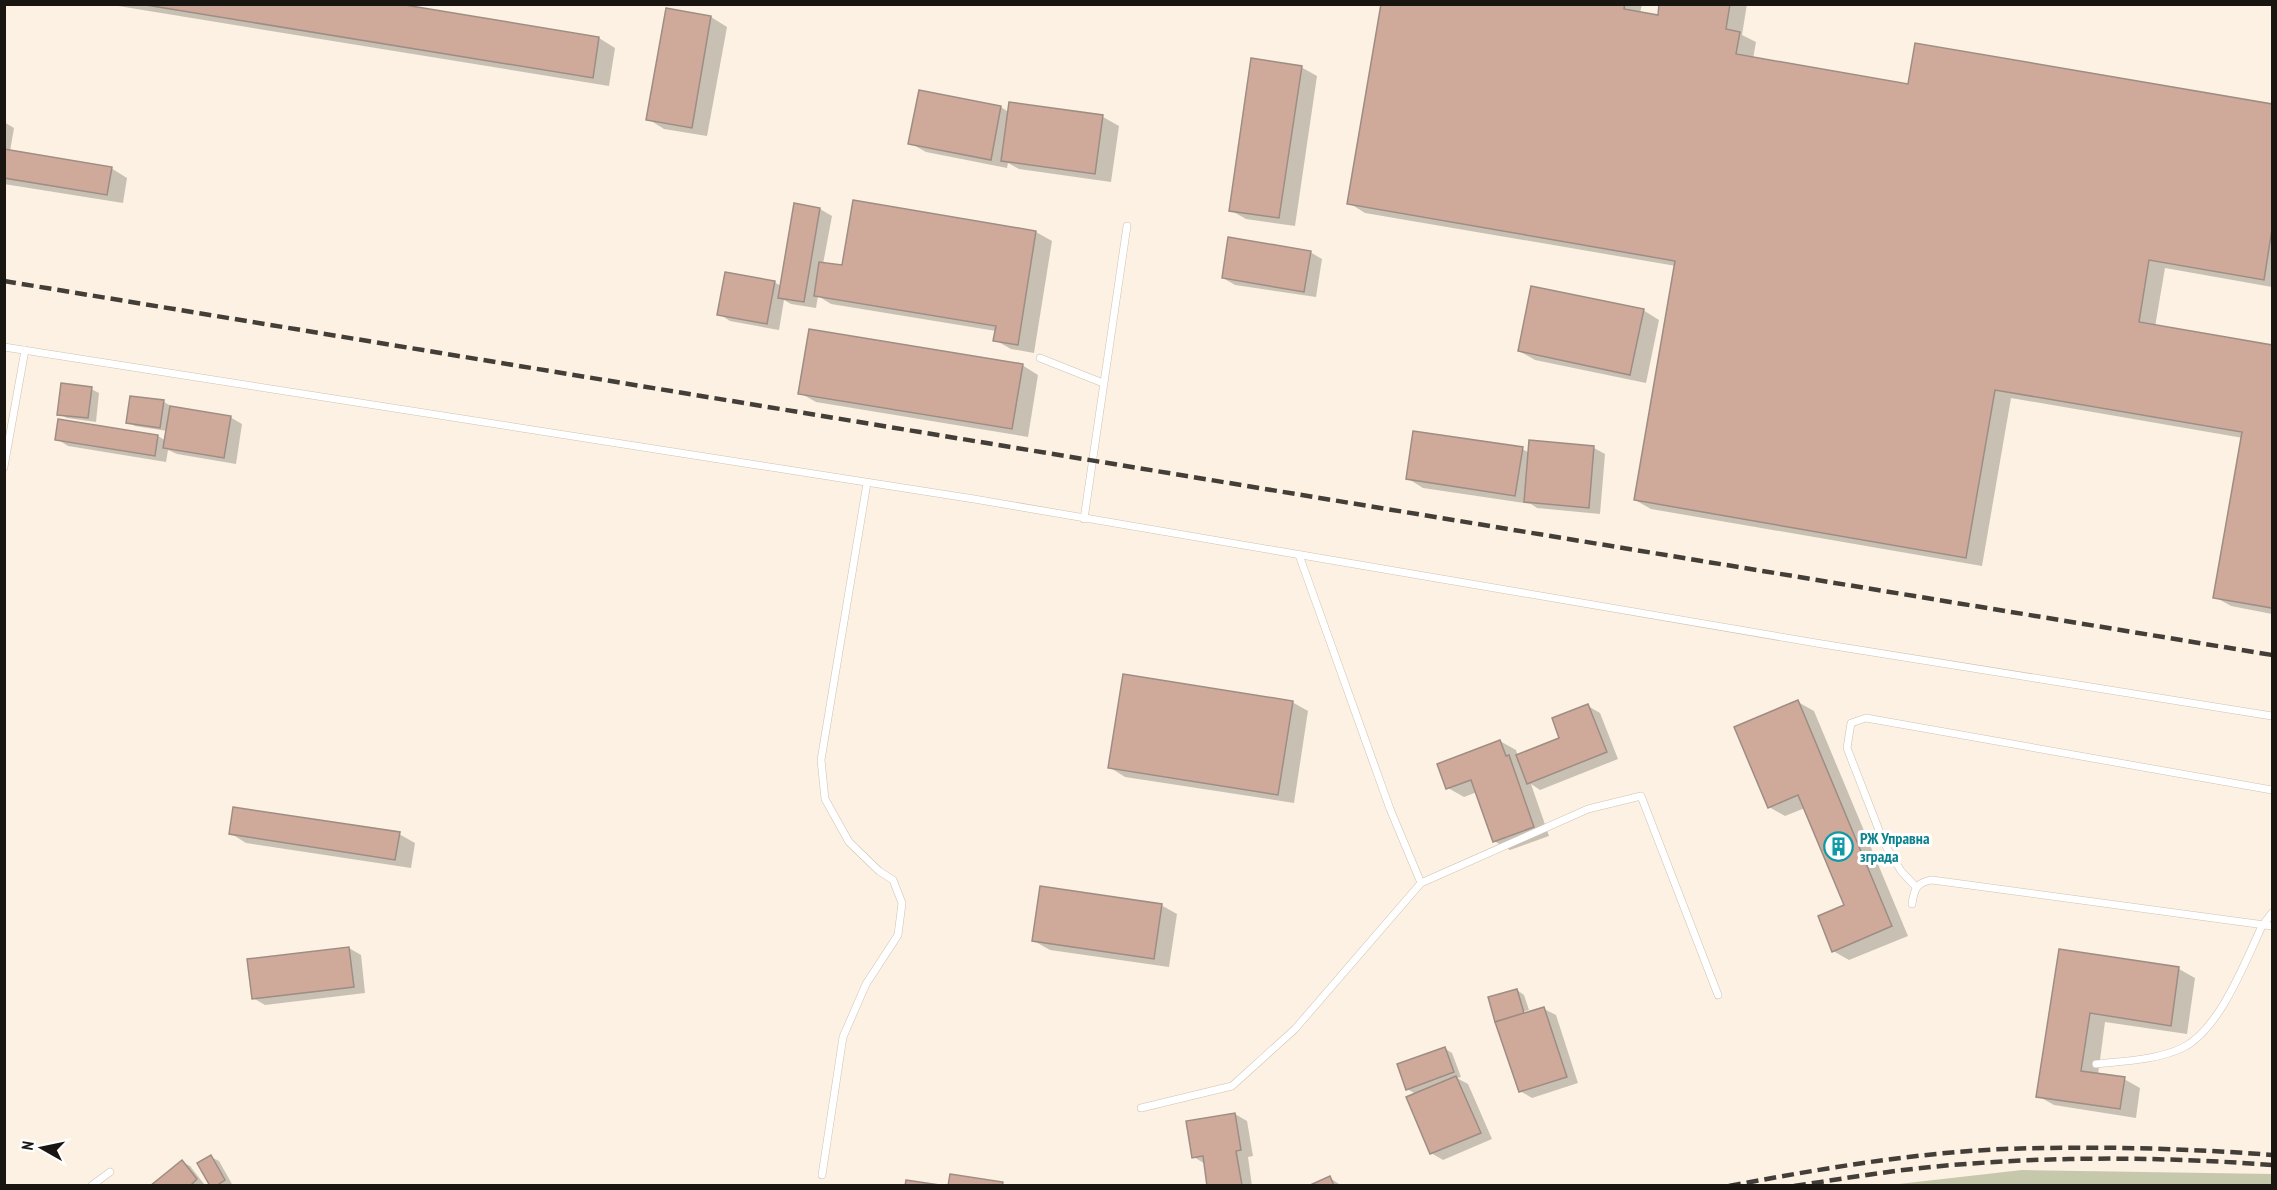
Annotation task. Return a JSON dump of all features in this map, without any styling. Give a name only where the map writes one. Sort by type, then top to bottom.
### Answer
[{"type":"lane","points":[[1084,519],[1127,226]]},
{"type":"lane","points":[[4,346],[867,483],[1822,644],[2272,716]]},
{"type":"lane","points":[[4,467],[25,350]]},
{"type":"lane","points":[[1040,358],[1103,383]]},
{"type":"lane","points":[[822,1175],[843,1037],[867,984],[898,935],[902,903],[893,880],[879,871],[849,842],[825,799],[820,760],[867,483]]},
{"type":"lane","points":[[1299,555],[1390,809],[1420,883]]},
{"type":"lane","points":[[1916,887],[1901,871],[1884,843],[1847,748],[1851,723],[1866,718],[2272,790]]},
{"type":"lane","points":[[1141,1108],[1232,1086],[1295,1029],[1420,883],[1588,809],[1641,796],[1718,994]]},
{"type":"lane","points":[[1912,904],[1916,887],[1932,880],[2272,926]]},
{"type":"lane","points":[[2096,1064],[2151,1056],[2184,1048],[2210,1024],[2262,926],[2272,913]]},
{"type":"lane","points":[[91,1185],[110,1172]]},
{"type":"green space","points":[[2022,1170],[2272,1174],[2272,1185],[1890,1185]]},
{"type":"building","points":[[140,4],[399,4],[599,37],[593,78]]},
{"type":"building","points":[[1381,4],[1625,4],[1624,9],[1658,15],[1659,4],[1730,4],[1726,29],[1740,32],[1736,54],[1908,84],[1915,43],[2272,104],[2272,229],[2264,280],[2149,260],[2139,322],[2272,345],[2272,608],[2213,598],[2242,432],[1995,390],[1966,558],[1634,500],[1675,261],[1347,204]]},
{"type":"building","points":[[666,8],[711,16],[692,128],[646,120]]},
{"type":"building","points":[[1251,58],[1302,66],[1279,218],[1229,211]]},
{"type":"building","points":[[919,90],[1001,106],[991,160],[908,144]]},
{"type":"building","points":[[1009,102],[1103,115],[1095,174],[1001,161]]},
{"type":"building","points":[[4,149],[112,167],[107,195],[4,178]]},
{"type":"building","points":[[853,200],[1036,231],[1018,345],[993,341],[996,326],[814,296],[819,262],[842,265]]},
{"type":"building","points":[[794,203],[820,208],[804,302],[778,298]]},
{"type":"building","points":[[1228,237],[1311,251],[1304,292],[1222,278]]},
{"type":"building","points":[[725,272],[775,281],[767,324],[717,315]]},
{"type":"building","points":[[1531,286],[1644,309],[1630,375],[1518,351]]},
{"type":"building","points":[[809,329],[1023,364],[1012,429],[798,394]]},
{"type":"building","points":[[61,383],[92,387],[88,418],[57,415]]},
{"type":"building","points":[[130,396],[164,400],[160,428],[126,423]]},
{"type":"building","points":[[170,406],[231,416],[224,458],[163,448]]},
{"type":"building","points":[[58,419],[158,435],[155,456],[55,440]]},
{"type":"building","points":[[1413,431],[1523,447],[1515,496],[1406,479]]},
{"type":"building","points":[[1529,440],[1594,446],[1589,508],[1524,502]]},
{"type":"building","points":[[1123,674],[1293,701],[1278,795],[1108,768]]},
{"type":"building","name":"РЖ Управна зграда","points":[[1798,700],[1892,926],[1832,952],[1818,916],[1844,905],[1798,795],[1768,808],[1734,727]]},
{"type":"building","points":[[1588,704],[1607,752],[1527,784],[1516,755],[1559,738],[1552,718]]},
{"type":"building","points":[[1500,740],[1506,756],[1509,755],[1534,827],[1493,842],[1471,780],[1446,789],[1437,764]]},
{"type":"building","points":[[233,807],[400,832],[395,860],[229,834]]},
{"type":"building","points":[[1040,886],[1162,904],[1154,959],[1032,941]]},
{"type":"building","points":[[349,947],[354,987],[252,999],[247,959]]},
{"type":"building","points":[[2059,949],[2179,967],[2171,1026],[2090,1013],[2081,1071],[2125,1077],[2120,1109],[2036,1097]]},
{"type":"building","points":[[1517,989],[1524,1013],[1495,1022],[1488,997]]},
{"type":"building","points":[[1544,1007],[1567,1077],[1519,1092],[1495,1022]]},
{"type":"building","points":[[1445,1047],[1454,1072],[1406,1090],[1397,1064]]},
{"type":"building","points":[[1456,1076],[1481,1133],[1430,1154],[1406,1097]]},
{"type":"building","points":[[1235,1113],[1241,1150],[1236,1151],[1242,1185],[1207,1186],[1203,1156],[1192,1158],[1186,1121]]},
{"type":"building","points":[[211,1155],[225,1180],[216,1186],[210,1186],[197,1163]]},
{"type":"building","points":[[182,1160],[197,1179],[190,1186],[150,1186]]},
{"type":"building","points":[[950,1174],[1003,1182],[1002,1186],[948,1186]]},
{"type":"building","points":[[1330,1176],[1334,1186],[1308,1186]]},
{"type":"building","points":[[906,1180],[939,1185],[939,1186],[905,1186]]},
{"type":"railway","points":[[4,281],[2272,655]]},
{"type":"railway","points":[[1729,1186],[1866,1163],[1935,1154],[2004,1149],[2138,1148],[2272,1155]]},
{"type":"railway","points":[[1794,1186],[1913,1169],[2033,1160],[2153,1159],[2272,1165]]},
{"type":"place","name":"РЖ Управна зграда","points":[[1839,847]]}]
